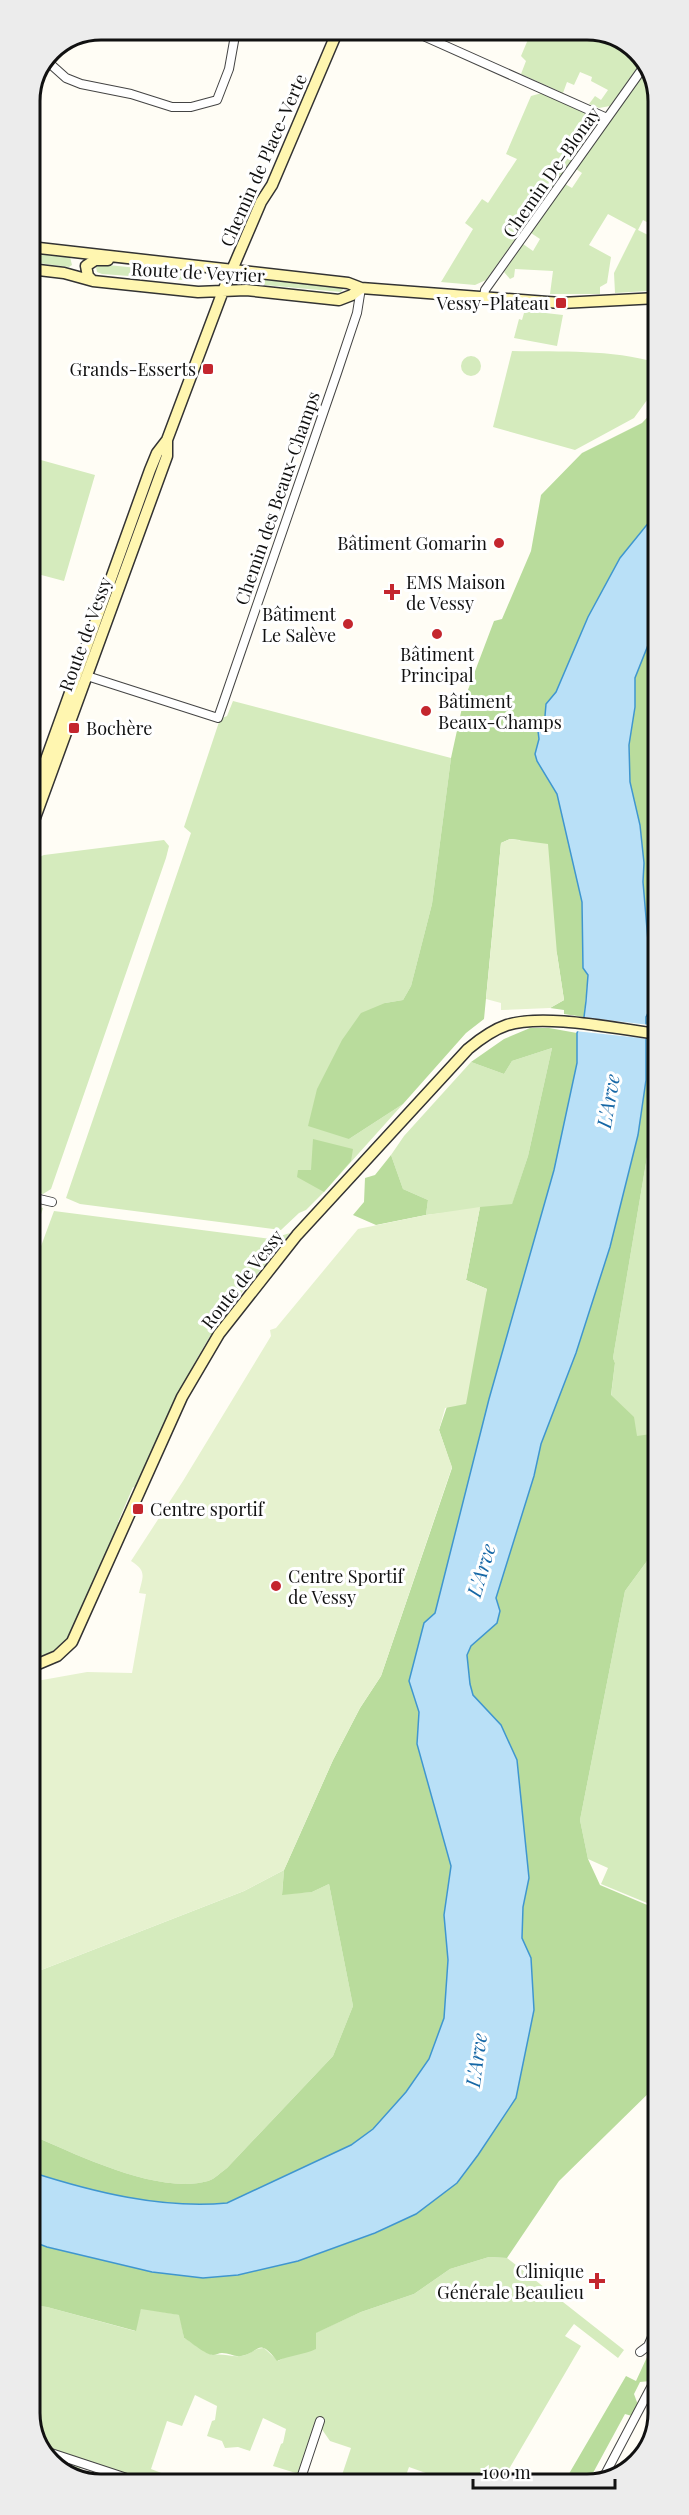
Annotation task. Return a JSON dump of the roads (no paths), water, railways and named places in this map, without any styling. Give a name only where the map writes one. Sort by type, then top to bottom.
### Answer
[{"type":"street","points":[[52,66],[66,78],[81,84],[131,94],[172,107],[191,107],[217,100],[228,69],[234,40]]},
{"type":"street","name":"Chemin de Place-Verte","points":[[223,291],[261,202],[272,185],[333,40]]},
{"type":"street","points":[[434,41],[607,118]]},
{"type":"street","name":"Chemin De-Blonay","points":[[484,297],[485,290],[640,72]]},
{"type":"street","name":"Route de Veyrier","points":[[40,248],[348,283],[361,288],[561,303],[648,299]]},
{"type":"street","points":[[93,282],[86,270],[89,262],[95,260],[144,265],[158,260]]},
{"type":"street","name":"Route de Veyrier","points":[[40,270],[64,273],[93,282],[198,292],[246,290],[339,300],[352,295],[361,288]]},
{"type":"street","name":"Chemin des Beaux-Champs","points":[[83,674],[218,718],[357,313],[361,288]]},
{"type":"street","name":"Route de Vessy","points":[[40,779],[167,456],[166,440],[223,291]]},
{"type":"street","name":"Route de Vessy","points":[[40,802],[83,674]]},
{"type":"street","name":"Route de Vessy","points":[[40,1663],[57,1656],[72,1642],[182,1397],[219,1334],[246,1297],[311,1219],[468,1049],[489,1033],[505,1026],[530,1020],[648,1033]]},
{"type":"street","points":[[40,1199],[52,1202]]},
{"type":"street","points":[[640,2352],[648,2346]]},
{"type":"street","points":[[607,2471],[648,2393]]},
{"type":"street","points":[[302,2474],[320,2421]]},
{"type":"street","points":[[57,2455],[115,2474]]},
{"type":"water","name":"L'Arve","points":[[648,523],[648,645],[635,678],[635,707],[629,745],[630,782],[640,825],[644,863],[643,882],[648,941],[646,1080],[638,1135],[610,1247],[576,1353],[541,1444],[534,1476],[496,1598],[500,1611],[497,1623],[471,1646],[467,1655],[473,1695],[501,1725],[517,1760],[529,1878],[523,1907],[522,1938],[531,1958],[534,2010],[516,2098],[457,2183],[416,2214],[375,2233],[298,2261],[238,2275],[203,2278],[152,2272],[47,2247],[40,2244],[40,2175],[103,2192],[152,2201],[177,2204],[227,2203],[351,2145],[373,2129],[406,2092],[429,2059],[444,2018],[448,1960],[444,1915],[451,1866],[417,1744],[419,1712],[409,1681],[424,1623],[435,1613],[489,1399],[554,1170],[577,1063],[577,1033],[584,1017],[588,975],[583,968],[582,902],[557,794],[535,754],[539,739],[538,731],[544,728],[546,704],[556,692],[588,617],[620,558]]},
{"type":"place","name":"Vessy-Plateau","points":[[561,303]]},
{"type":"place","name":"Grands-Esserts","points":[[208,369]]},
{"type":"place","name":"Bâtiment Gomarin","points":[[499,543]]},
{"type":"place","name":"EMS Maison de Vessy","points":[[392,592]]},
{"type":"place","name":"Bâtiment Le Salève","points":[[348,624]]},
{"type":"place","name":"Bâtiment Principal","points":[[437,634]]},
{"type":"place","name":"Bâtiment Beaux-Champs","points":[[426,711]]},
{"type":"place","name":"Bochère","points":[[74,728]]},
{"type":"place","name":"Centre sportif","points":[[138,1509]]},
{"type":"place","name":"Centre Sportif de Vessy","points":[[276,1586]]},
{"type":"place","name":"Clinique Générale Beaulieu","points":[[597,2281]]}]
